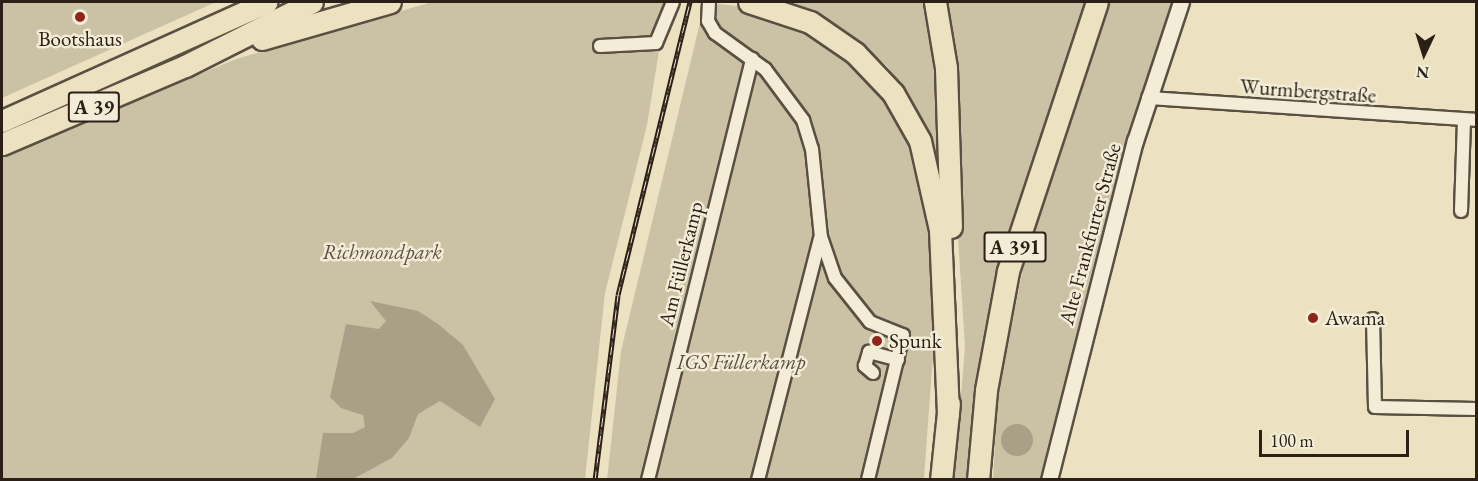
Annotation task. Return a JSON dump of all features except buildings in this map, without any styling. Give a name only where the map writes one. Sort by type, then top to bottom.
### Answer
[{"type":"highway","name":"A 39","points":[[2,122],[267,2]]},
{"type":"highway","name":"A 39","points":[[2,144],[185,66],[312,2]]},
{"type":"highway","points":[[185,66],[390,2]]},
{"type":"highway","points":[[749,2],[810,22],[855,53],[893,93],[920,141],[940,230],[948,414]]},
{"type":"highway","points":[[935,2],[946,68],[951,204],[948,414],[941,480]]},
{"type":"highway","name":"A 391","points":[[978,480],[986,390],[1008,272],[1089,22],[1098,2]]},
{"type":"street","points":[[600,46],[656,43],[673,2]]},
{"type":"street","points":[[709,2],[708,21],[715,33],[752,59],[787,94],[809,135],[820,237],[829,265],[851,302],[870,322],[903,335],[868,480]]},
{"type":"street","name":"Alte Frankfurter Straße","points":[[1049,480],[1148,98],[1181,2]]},
{"type":"street","name":"Am Füllerkamp","points":[[648,480],[752,59]]},
{"type":"street","name":"Wurmbergstraße","points":[[1148,98],[1470,120],[1461,211]]},
{"type":"street","points":[[758,480],[820,237]]},
{"type":"street","points":[[1373,319],[1375,407],[1476,409]]},
{"type":"street","points":[[873,373],[866,366],[869,352],[898,360]]},
{"type":"green space","points":[[2,2],[216,2],[2,98]]},
{"type":"green space","name":"Richmondpark","points":[[432,2],[667,2],[647,125],[605,293],[585,479],[2,479],[2,156],[236,59]]},
{"type":"green space","name":"IGS Füllerkamp","points":[[705,2],[758,9],[816,30],[862,65],[913,143],[931,224],[934,341],[924,479],[607,480],[621,351]]},
{"type":"green space","points":[[788,2],[928,2],[942,176],[930,136],[888,67],[846,31]]},
{"type":"green space","points":[[943,2],[1090,2],[999,269],[974,389],[967,479],[954,479],[965,347]]},
{"type":"green space","points":[[1111,2],[1174,2],[1128,142],[1043,479],[993,480],[998,391],[1031,230]]},
{"type":"shaded area","points":[[370,301],[418,311],[438,324],[463,345],[495,399],[480,427],[440,401],[418,414],[409,438],[392,458],[353,479],[316,479],[323,433],[353,433],[365,427],[363,415],[341,408],[330,397],[346,324],[379,329],[386,321]]},
{"type":"shaded area","points":[[1017,424],[1028,429],[1033,440],[1028,451],[1017,456],[1006,451],[1001,440],[1006,429]]},
{"type":"railway","points":[[595,480],[618,295],[690,2]]},
{"type":"place","name":"Bootshaus","points":[[80,17]]},
{"type":"place","name":"Awama","points":[[1313,318]]},
{"type":"place","name":"Spunk","points":[[877,341]]}]
